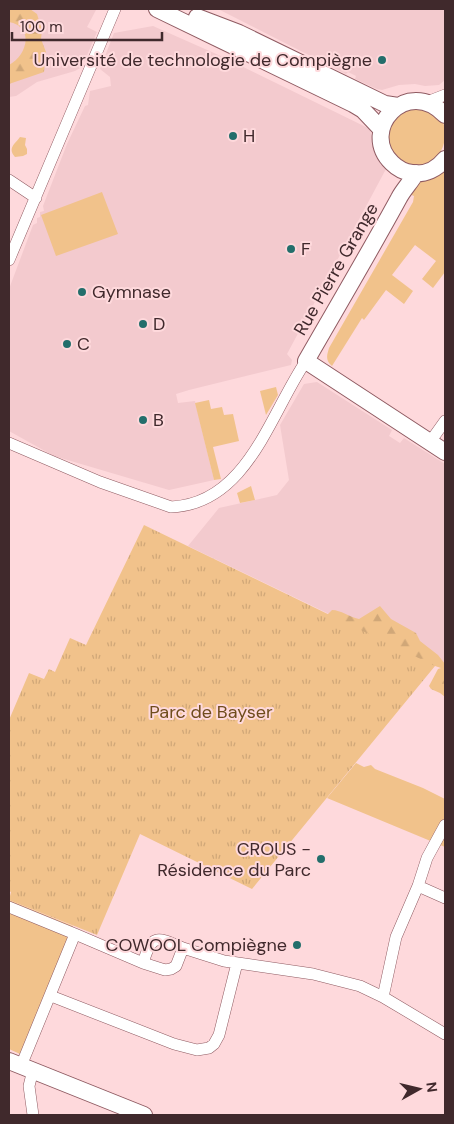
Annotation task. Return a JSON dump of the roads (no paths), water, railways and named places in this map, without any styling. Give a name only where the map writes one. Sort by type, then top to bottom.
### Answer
[{"type":"main road","points":[[157,9],[353,104],[362,110],[381,129]]},
{"type":"main road","points":[[180,9],[239,33],[385,104],[398,106]]},
{"type":"main road","points":[[444,162],[434,169],[416,173],[405,172],[388,159],[380,140],[384,120],[390,112],[407,102],[417,100],[427,102],[438,107],[445,115]]},
{"type":"main road","name":"Rue Pierre Grange","points":[[396,167],[400,196]]},
{"type":"main road","name":"Rue Pierre Grange","points":[[306,361],[400,196],[416,173]]},
{"type":"main road","points":[[306,361],[445,452]]},
{"type":"main road","points":[[21,1066],[144,1115]]},
{"type":"street","points":[[9,260],[115,9]]},
{"type":"street","points":[[427,102],[445,95]]},
{"type":"street","points":[[9,180],[36,198]]},
{"type":"street","points":[[9,443],[100,482],[171,507],[188,505],[214,494],[240,472],[256,449],[306,361]]},
{"type":"street","points":[[430,442],[445,421]]},
{"type":"street","points":[[383,997],[396,937],[418,886],[427,858],[445,825]]},
{"type":"street","points":[[418,886],[445,898]]},
{"type":"street","points":[[9,907],[164,970],[176,966],[184,948]]},
{"type":"street","points":[[33,1115],[29,1086],[21,1066],[75,934]]},
{"type":"street","points":[[143,963],[148,945],[153,941],[162,939],[224,961],[313,974],[360,986],[383,997],[445,1034]]},
{"type":"street","points":[[51,996],[174,1044],[197,1050],[209,1048],[214,1044],[219,1035],[237,963]]},
{"type":"place","name":"Université de technologie de Compiègne","points":[[382,60]]},
{"type":"place","name":"H","points":[[233,136]]},
{"type":"place","name":"F","points":[[291,249]]},
{"type":"place","name":"Gymnase","points":[[82,292]]},
{"type":"place","name":"D","points":[[143,324]]},
{"type":"place","name":"C","points":[[67,344]]},
{"type":"place","name":"B","points":[[143,420]]},
{"type":"place","name":"CROUS - Résidence du Parc","points":[[321,859]]},
{"type":"place","name":"COWOOL Compiègne","points":[[297,945]]},
{"type":"park label","name":"Parc de Bayser","points":[[211,712]]}]
